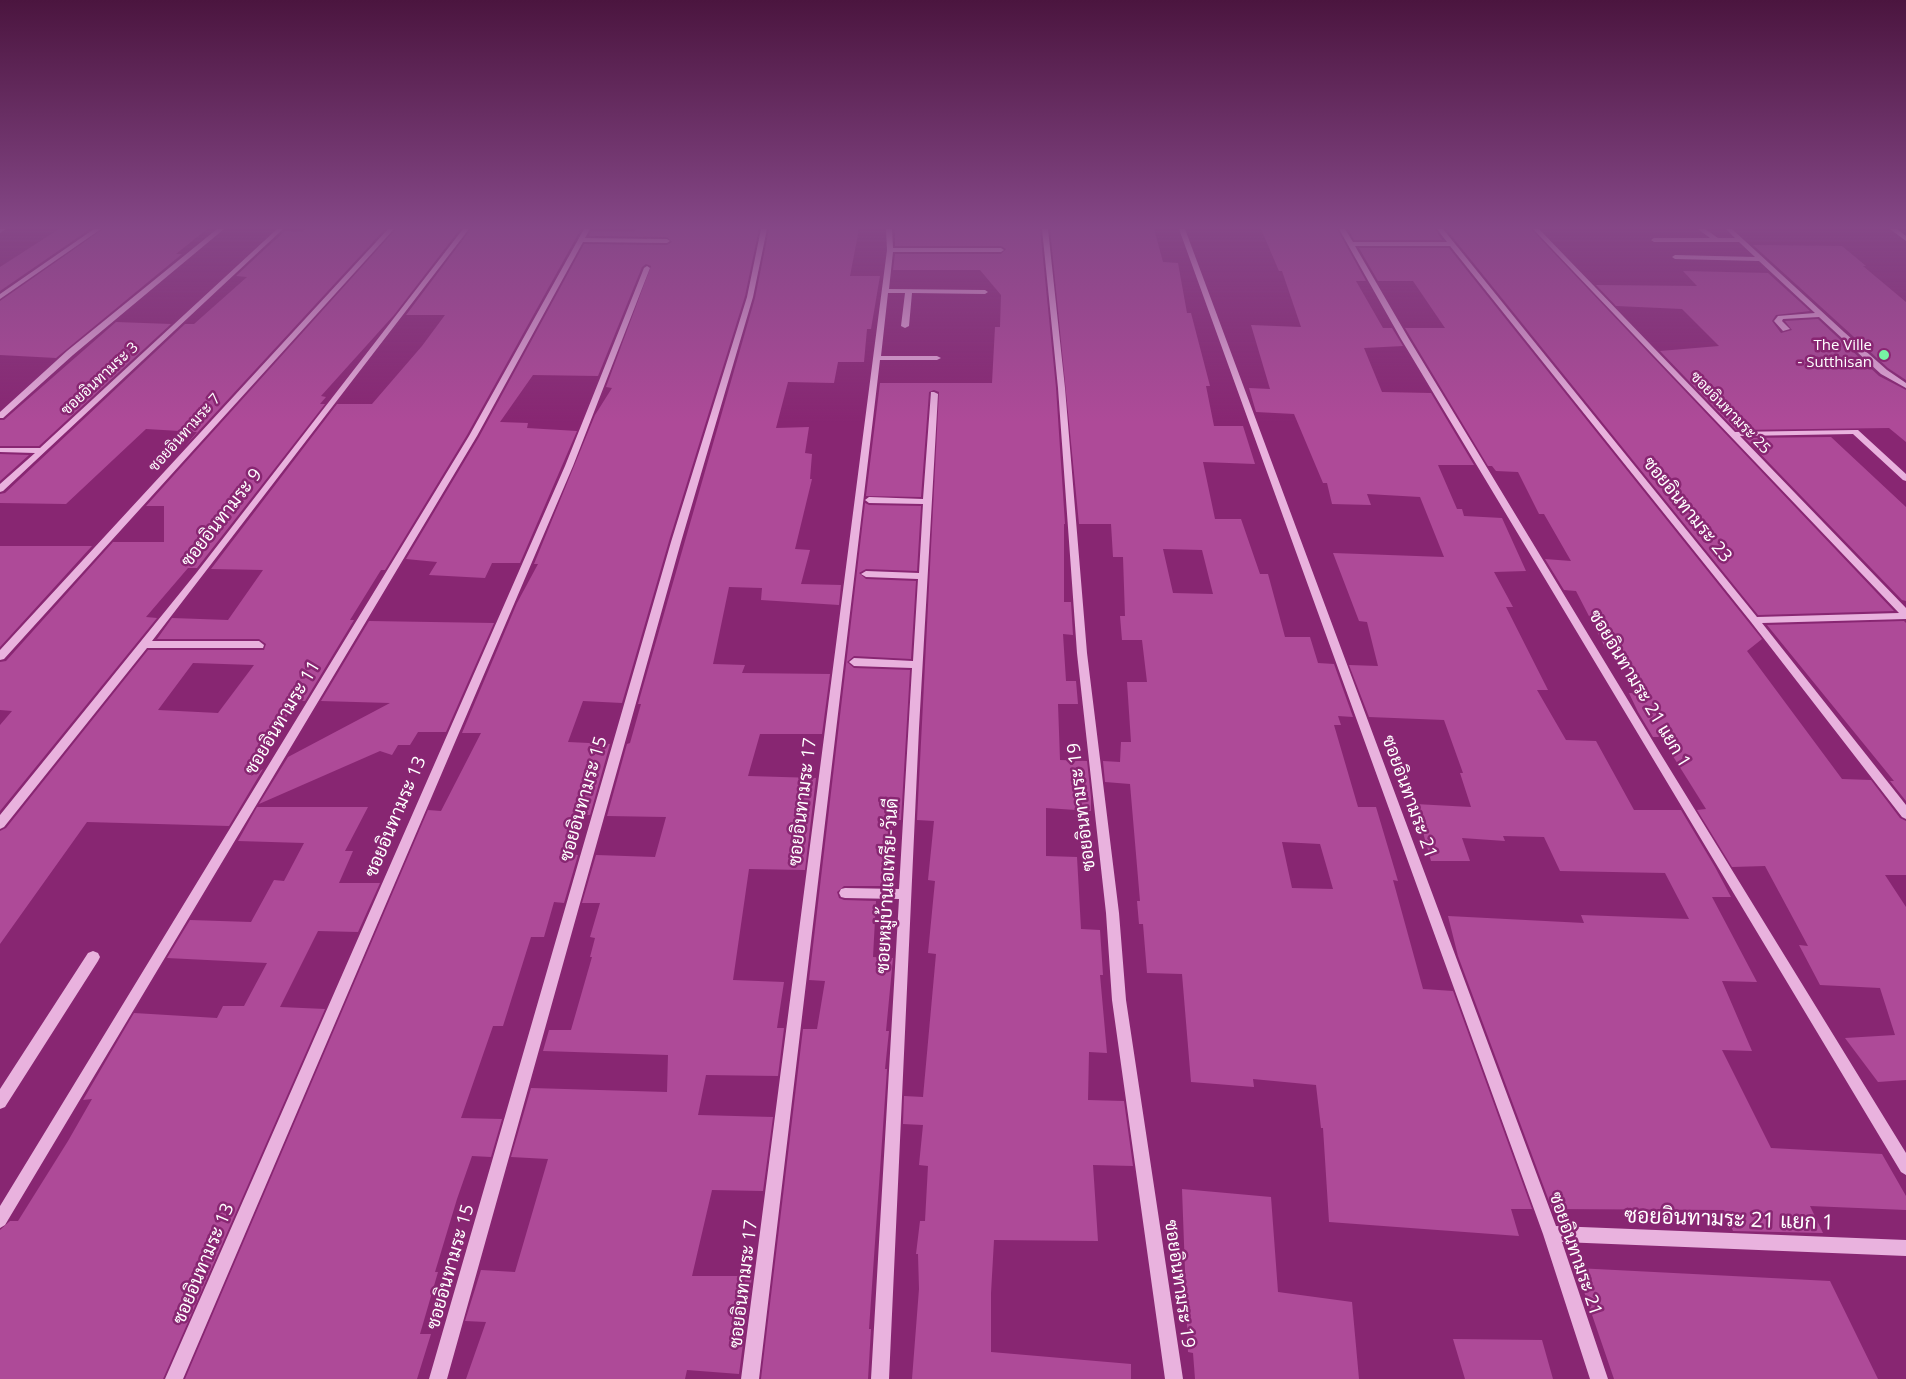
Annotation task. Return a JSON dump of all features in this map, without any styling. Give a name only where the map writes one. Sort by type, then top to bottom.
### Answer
[{"type":"street","name":"ซอยอินทามระ 3","points":[[0,416],[70,353],[143,293]]},
{"type":"street","name":"ซอยอินทามระ 3","points":[[0,489],[211,293]]},
{"type":"street","name":"ซอยอินทามระ 7","points":[[0,656],[332,293]]},
{"type":"street","name":"ซอยอินทามระ 9","points":[[0,824],[144,644],[416,293]]},
{"type":"street","name":"ซอยอินทามระ 11","points":[[0,1220],[472,436],[551,293]]},
{"type":"street","name":"ซอยอินทามระ 13","points":[[174,1379],[565,477],[637,293]]},
{"type":"street","name":"ซอยอินทามระ 15","points":[[438,1379],[669,565],[751,293]]},
{"type":"street","name":"ซอยอินทามระ 17","points":[[750,1379],[884,293]]},
{"type":"street","points":[[905,326],[909,293]]},
{"type":"street","name":"ซอยอินทามระ 19","points":[[1053,293],[1060,354],[1082,654],[1116,944],[1119,1000],[1174,1379]]},
{"type":"street","name":"ซอยอินทามระ 21","points":[[1206,293],[1551,1234],[1599,1379]]},
{"type":"street","name":"ซอยอินทามระ 21 แยก 1","points":[[1379,293],[1656,756],[1906,1167]]},
{"type":"street","name":"ซอยอินทามระ 23","points":[[1492,293],[1754,620],[1906,814]]},
{"type":"street","name":"ซอยอินทามระ 25","points":[[1598,293],[1906,615]]},
{"type":"street","points":[[1798,293],[1884,372],[1906,386]]},
{"type":"street","points":[[1786,329],[1778,321],[1780,317],[1821,315]]},
{"type":"street","points":[[876,358],[937,358]]},
{"type":"street","name":"ซอยหมู่บ้านเอเทรีย-วันดี","points":[[880,1379],[934,394]]},
{"type":"street","points":[[1732,434],[1855,432],[1906,478]]},
{"type":"street","points":[[0,450],[42,451]]},
{"type":"street","points":[[869,500],[928,502]]},
{"type":"street","points":[[866,574],[924,576]]},
{"type":"street","points":[[1754,620],[1906,615]]},
{"type":"street","points":[[144,644],[259,645]]},
{"type":"street","points":[[854,662],[918,665]]},
{"type":"street","points":[[845,893],[906,894]]},
{"type":"street","points":[[0,1102],[93,957]]},
{"type":"street","name":"ซอยอินทามระ 21 แยก 1","points":[[1551,1234],[1906,1248]]},
{"type":"building","points":[[11,293],[134,293],[56,358],[0,355],[0,301]]},
{"type":"building","points":[[229,293],[326,293],[185,446],[197,432],[146,429],[66,504],[0,503],[0,494],[5,493],[185,324],[194,324]]},
{"type":"building","points":[[338,293],[411,293],[321,396],[326,397],[320,404],[325,404],[197,568],[188,568],[146,617],[157,618],[0,811],[0,725],[12,711],[0,710],[0,662],[6,661],[113,542],[164,542],[164,506],[146,506]]},
{"type":"building","points":[[422,293],[545,293],[467,435],[385,570],[381,570],[350,620],[354,620],[305,701],[296,701],[251,776],[263,769],[229,826],[87,822],[0,944],[0,831],[6,828],[148,650],[264,650],[266,644],[259,639],[157,639],[172,618],[228,620],[263,570],[211,569],[337,404],[372,404],[422,346],[445,315],[406,315]],"holes":[[[193,663],[254,665],[218,713],[158,710]]]},
{"type":"building","points":[[557,293],[631,293],[598,376],[533,375],[500,422],[528,423],[527,428],[577,431],[520,563],[492,563],[485,578],[429,575],[437,562],[406,559],[479,437]]},
{"type":"building","points":[[641,293],[746,293],[622,703],[583,701],[568,742],[610,744],[590,815],[578,815],[567,854],[578,855],[564,903],[554,902],[544,937],[531,937],[503,1026],[493,1026],[461,1118],[502,1119],[491,1157],[472,1156],[457,1199],[435,1272],[438,1272],[420,1334],[431,1334],[417,1379],[185,1379],[428,810],[441,811],[481,733],[462,733],[517,603],[538,564],[534,564],[595,415],[612,388],[606,387]]},
{"type":"building","points":[[756,293],[877,293],[871,329],[867,329],[864,362],[838,362],[834,383],[788,382],[776,428],[809,427],[805,453],[812,454],[810,479],[812,479],[795,549],[810,550],[801,584],[841,585],[839,605],[761,600],[762,588],[729,587],[713,664],[745,665],[742,673],[830,674],[822,734],[760,734],[748,776],[816,778],[805,870],[749,869],[733,980],[784,982],[777,1028],[784,1028],[778,1076],[706,1075],[698,1115],[773,1117],[763,1191],[712,1190],[692,1276],[752,1276],[739,1374],[687,1370],[685,1379],[466,1379],[486,1322],[465,1321],[481,1270],[515,1272],[548,1159],[511,1157],[531,1088],[667,1092],[668,1055],[543,1051],[549,1030],[571,1030],[592,957],[590,957],[595,938],[590,937],[600,903],[582,903],[596,855],[655,857],[666,817],[607,816],[627,744],[630,743],[641,704],[638,704]]},
{"type":"building","points":[[1000,293],[1046,293],[1056,388],[1065,524],[1064,602],[1071,602],[1073,635],[1063,634],[1066,681],[1076,681],[1078,704],[1058,704],[1060,760],[1087,761],[1091,811],[1046,808],[1046,856],[1077,857],[1081,929],[1100,930],[1103,975],[1100,975],[1107,1053],[1089,1052],[1088,1100],[1124,1101],[1133,1166],[1093,1165],[1098,1241],[994,1240],[991,1352],[1131,1364],[1131,1379],[912,1379],[919,1289],[918,1254],[916,1254],[920,1221],[925,1221],[928,1166],[919,1165],[923,1125],[903,1124],[904,1096],[923,1097],[936,954],[928,953],[935,881],[928,880],[934,821],[917,820],[939,392],[934,390],[929,392],[921,497],[866,496],[880,383],[992,383],[995,327],[1000,327]]},
{"type":"building","points":[[1056,293],[1183,293],[1187,313],[1191,313],[1210,386],[1206,386],[1214,426],[1243,426],[1255,464],[1203,462],[1215,519],[1241,519],[1260,574],[1268,574],[1285,637],[1310,637],[1318,663],[1334,664],[1353,717],[1338,716],[1341,725],[1334,725],[1358,807],[1376,807],[1398,881],[1393,880],[1423,989],[1453,991],[1532,1209],[1511,1209],[1519,1236],[1329,1222],[1323,1128],[1321,1128],[1316,1085],[1253,1079],[1254,1087],[1191,1082],[1182,974],[1147,973],[1143,924],[1139,924],[1137,901],[1140,901],[1130,784],[1105,782],[1103,761],[1120,762],[1121,742],[1131,742],[1127,682],[1147,682],[1142,640],[1122,640],[1120,616],[1125,616],[1123,557],[1113,557],[1111,524],[1079,524]],"holes":[[[1163,549],[1202,550],[1213,594],[1173,593]],[[1282,842],[1320,844],[1333,889],[1292,888]]]},
{"type":"building","points":[[1290,293],[1363,293],[1383,328],[1392,328],[1403,346],[1364,348],[1382,392],[1431,393],[1474,465],[1438,465],[1457,509],[1462,509],[1464,516],[1502,518],[1526,571],[1494,572],[1513,607],[1506,607],[1548,690],[1537,690],[1566,740],[1596,741],[1634,810],[1681,810],[1715,867],[1731,897],[1712,897],[1757,982],[1722,981],[1752,1051],[1722,1050],[1771,1148],[1882,1154],[1906,1196],[1906,1210],[1810,1206],[1823,1233],[1733,1231],[1724,1210],[1552,1209],[1458,956],[1448,916],[1584,923],[1581,915],[1689,919],[1665,873],[1560,871],[1544,837],[1503,836],[1505,841],[1462,838],[1470,861],[1431,861],[1415,804],[1471,807],[1460,773],[1463,773],[1444,720],[1369,717],[1349,665],[1378,666],[1367,622],[1359,621],[1333,553],[1444,557],[1420,497],[1367,494],[1371,505],[1332,504],[1327,483],[1323,483],[1294,414],[1256,412],[1249,388],[1270,389],[1251,325],[1301,327]]},
{"type":"building","points":[[1421,293],[1485,293],[1762,639],[1747,651],[1842,779],[1871,780],[1900,818],[1906,821],[1906,875],[1885,875],[1906,907],[1906,1080],[1878,1082],[1845,1038],[1895,1035],[1880,988],[1820,985],[1799,945],[1808,946],[1765,866],[1732,867],[1697,810],[1706,809],[1661,737],[1653,737],[1638,712],[1629,693],[1647,694],[1621,647],[1605,647],[1576,591],[1564,590],[1545,559],[1571,561],[1544,514],[1539,514],[1518,472],[1496,471],[1492,466],[1488,466],[1405,328],[1445,328]]},
{"type":"building","points":[[1498,293],[1592,293],[1894,611],[1758,615]]},
{"type":"building","points":[[1604,293],[1790,293],[1810,311],[1776,315],[1772,321],[1781,333],[1792,330],[1785,321],[1818,319],[1879,376],[1906,390],[1906,442],[1889,428],[1736,430],[1660,351],[1719,346],[1682,309],[1616,306]]},
{"type":"building","points":[[1806,293],[1896,293],[1906,302],[1906,380],[1888,368]]},
{"type":"building","points":[[116,322],[171,324],[39,446],[0,446],[0,420],[4,420]]},
{"type":"building","points":[[1831,437],[1906,507],[1906,601],[1902,600],[1745,438]]},
{"type":"building","points":[[0,454],[29,455],[0,481]]},
{"type":"building","points":[[865,503],[921,506],[917,571],[866,569],[859,573],[866,579],[916,581],[911,659],[854,656],[847,662],[854,668],[910,670],[901,820],[894,820],[888,886],[844,886],[837,892],[839,898],[844,900],[876,901],[873,957],[893,958],[886,1031],[889,1031],[869,1329],[871,1329],[868,1379],[761,1379],[803,1029],[817,1029],[825,981],[809,980]]},
{"type":"building","points":[[0,546],[92,546],[0,647]]},
{"type":"building","points":[[369,621],[494,623],[446,732],[418,732],[410,745],[398,745],[392,755],[380,751],[259,804],[288,757],[390,703],[321,701]]},
{"type":"building","points":[[1904,621],[1906,623],[1906,801],[1890,781],[1894,781],[1767,625]]},
{"type":"building","points":[[257,807],[368,807],[345,851],[353,851],[339,883],[380,883],[358,932],[318,931],[280,1007],[325,1009],[163,1379],[0,1379],[0,1230],[10,1221],[18,1221],[68,1141],[92,1099],[83,1100],[134,1013],[217,1018],[223,1006],[244,1006],[267,963],[167,958],[190,920],[251,922],[274,880],[284,881],[304,843],[238,841]]},
{"type":"building","points":[[1182,1189],[1271,1197],[1278,1292],[1352,1302],[1359,1379],[1195,1379],[1193,1353],[1188,1352]]},
{"type":"building","points":[[1576,1268],[1830,1281],[1878,1379],[1614,1379]]},
{"type":"building","points":[[1453,1339],[1542,1340],[1553,1379],[1465,1379]]},
{"type":"place","name":"The Ville - Sutthisan","points":[[1884,355]]}]
